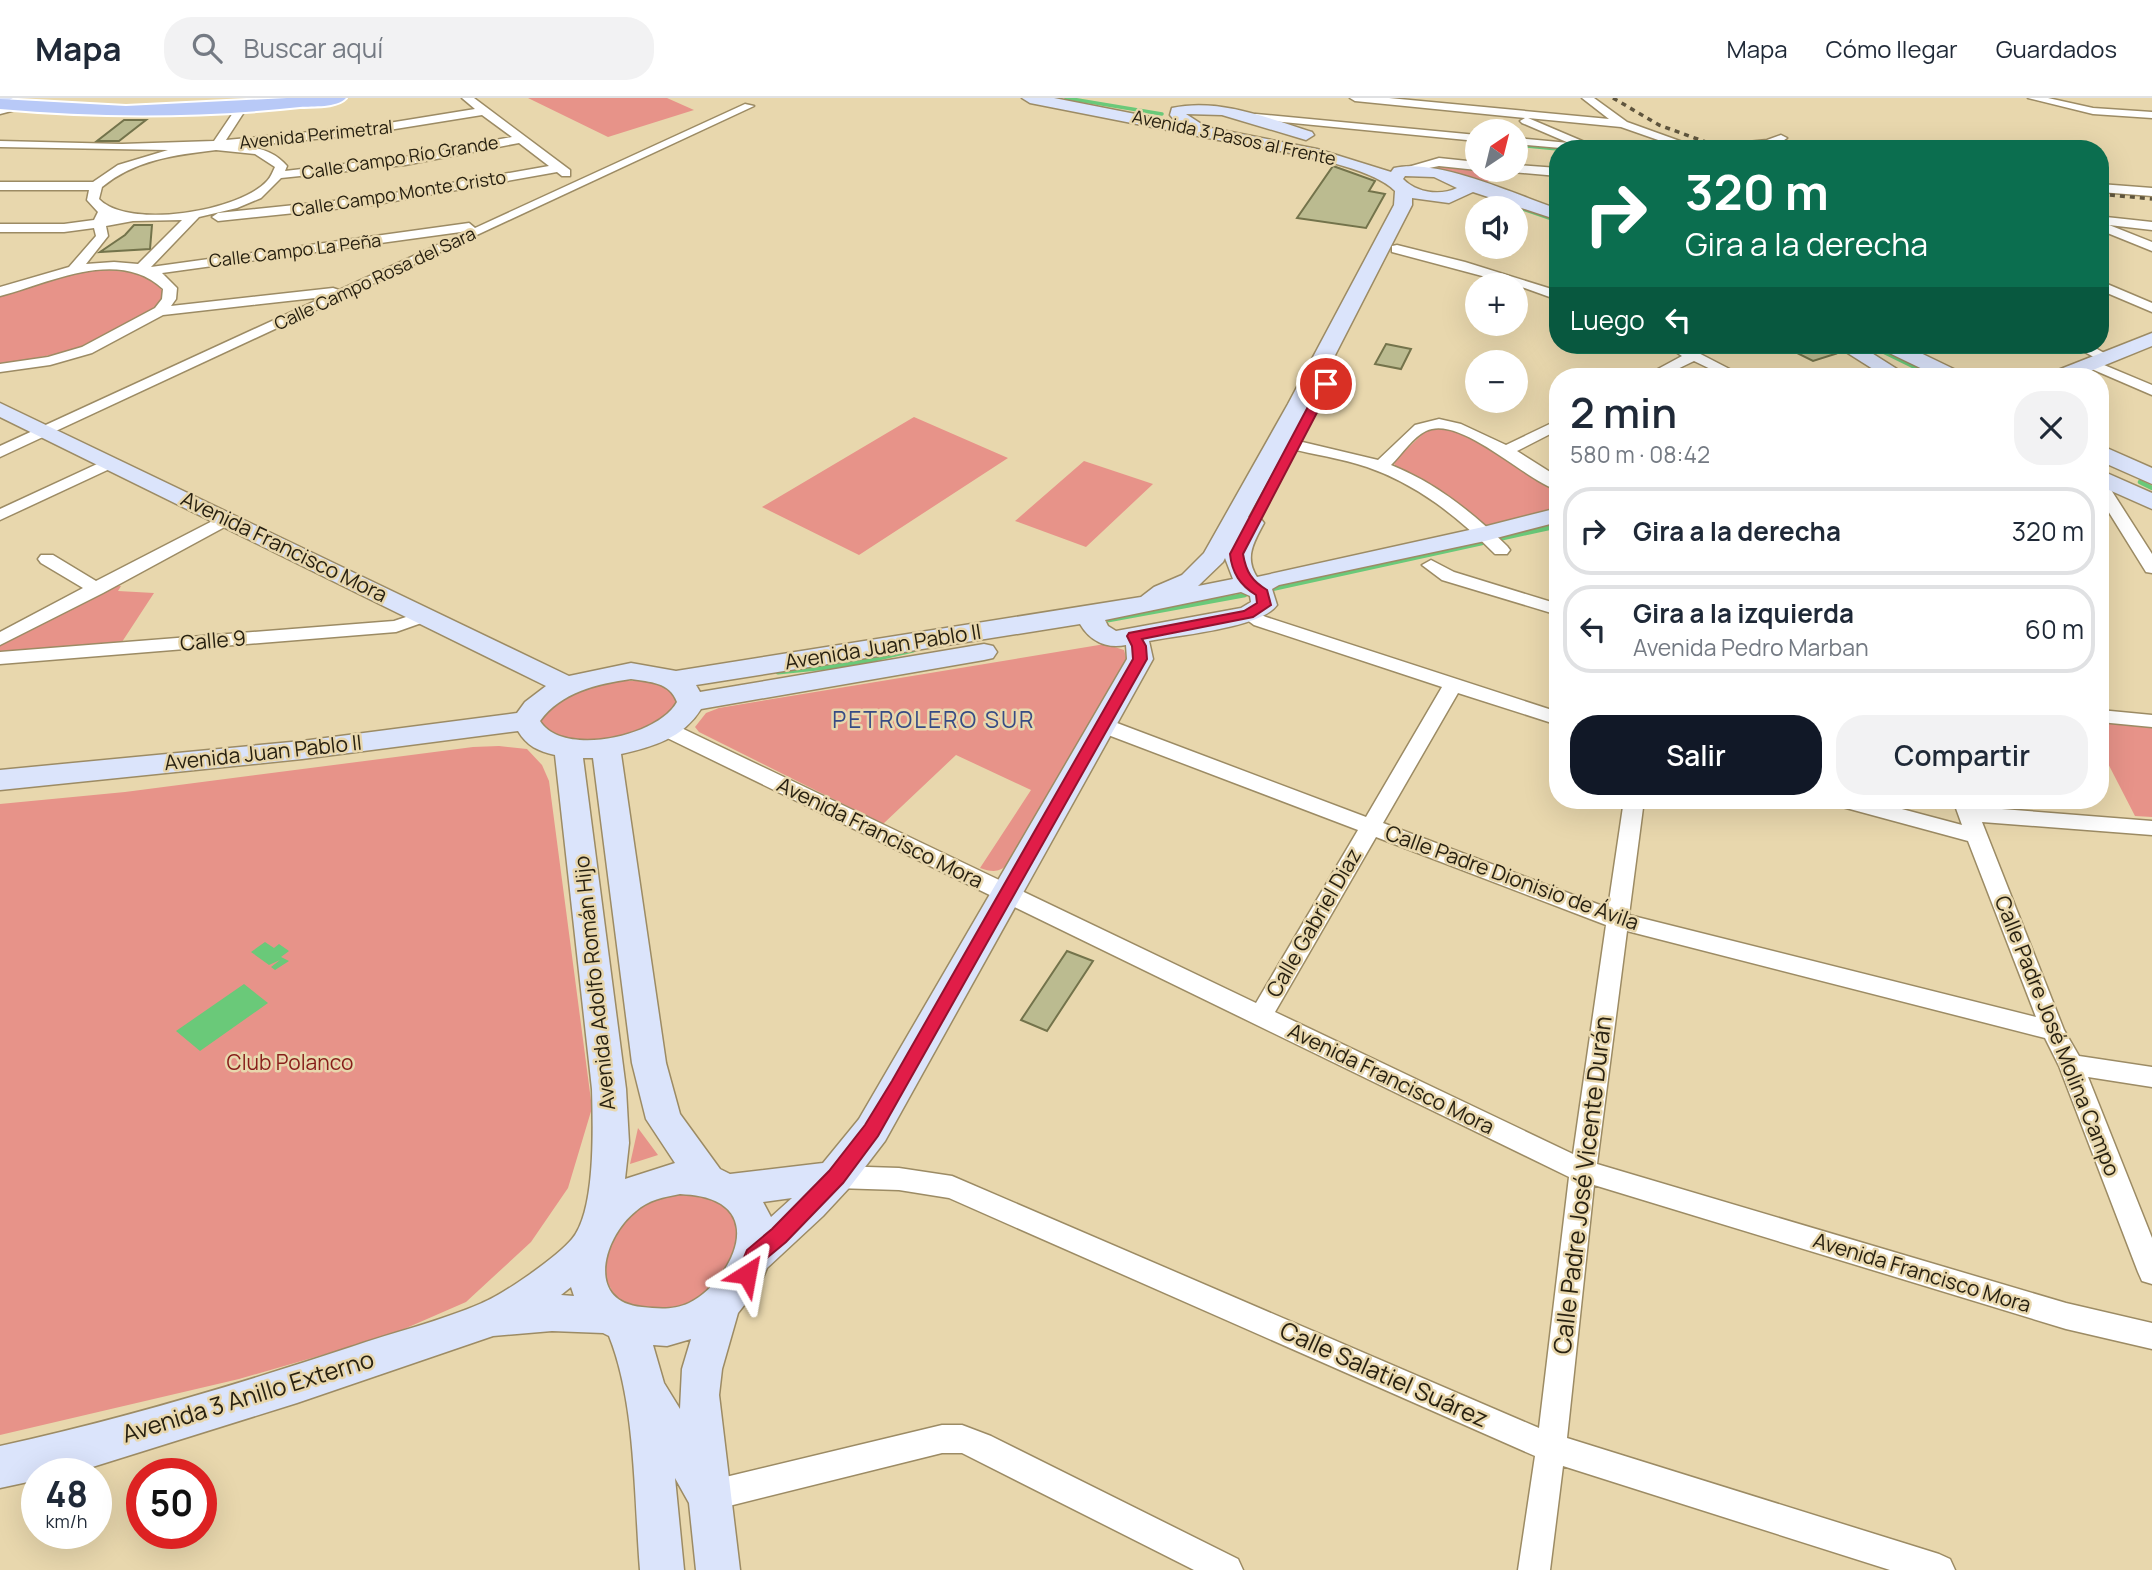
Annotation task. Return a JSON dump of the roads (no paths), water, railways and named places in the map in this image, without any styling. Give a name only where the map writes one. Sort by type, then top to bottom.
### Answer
[{"type":"main road","points":[[107,98],[236,102]]},
{"type":"main road","points":[[0,107],[29,102],[188,104],[293,98]]},
{"type":"main road","points":[[29,102],[110,109],[337,98]]},
{"type":"street","points":[[0,107],[5,98]]},
{"type":"street","name":"Calle Campo Rosa del Sara","points":[[0,452],[748,106],[729,98]]},
{"type":"street","name":"Avenida 3 Pasos al Frente","points":[[1030,98],[1190,110],[1218,102],[1243,109],[1294,131],[1455,180]]},
{"type":"street","name":"Avenida 3 Pasos al Frente","points":[[1103,98],[1190,110],[1376,172],[1399,185],[1437,198]]},
{"type":"street","points":[[1355,98],[1467,103],[1504,113],[1572,140]]},
{"type":"street","points":[[1587,98],[1623,124]]},
{"type":"street","points":[[2033,98],[2093,111],[2152,115]]},
{"type":"street","points":[[217,146],[236,102]]},
{"type":"street","points":[[479,104],[581,184]]},
{"type":"street","name":"Avenida Perimetral","points":[[0,145],[147,148],[217,146],[344,134],[479,104]]},
{"type":"street","points":[[1190,110],[1220,125],[1239,121],[1243,109],[1465,137]]},
{"type":"street","points":[[1504,113],[1623,124],[1670,140]]},
{"type":"street","name":"Calle Campo Río Grande","points":[[280,175],[405,161],[521,138]]},
{"type":"street","points":[[1776,140],[1781,138]]},
{"type":"street","points":[[1528,142],[1549,144]]},
{"type":"street","points":[[0,186],[96,186],[120,169],[161,155],[217,146],[260,152],[274,158],[281,166],[280,175],[261,192],[226,207],[196,214],[99,224],[0,229]]},
{"type":"street","name":"Avenida Perimetral","points":[[147,148],[157,150],[161,155]]},
{"type":"street","points":[[1151,601],[1163,592],[1191,580],[1214,557],[1299,404],[1403,205],[1399,185],[1401,172],[1423,169],[1439,162],[1465,165]]},
{"type":"street","name":"Calle Campo Monte Cristo","points":[[196,214],[238,216],[372,201],[559,168]]},
{"type":"street","points":[[1528,170],[1549,171]]},
{"type":"street","points":[[1455,180],[1465,186],[1466,190],[1457,196],[1437,198],[1418,206],[1236,554],[1239,571],[1255,597],[1260,621],[1549,716]]},
{"type":"street","points":[[1455,180],[1549,212]]},
{"type":"street","points":[[96,186],[93,200],[105,211],[144,218]]},
{"type":"street","points":[[2109,189],[2152,192]]},
{"type":"street","points":[[1437,198],[1465,204]]},
{"type":"street","points":[[226,207],[224,213],[238,216]]},
{"type":"street","points":[[74,270],[102,236],[99,224],[105,211]]},
{"type":"street","points":[[0,368],[50,362],[87,350],[135,327],[160,311],[169,299],[170,288],[164,278],[145,270],[196,214]]},
{"type":"street","name":"Calle Campo La Peña","points":[[0,292],[30,280],[74,270],[96,267],[145,270],[442,232],[506,219]]},
{"type":"street","points":[[2109,221],[2152,226]]},
{"type":"street","points":[[1528,222],[1549,229]]},
{"type":"street","points":[[2109,230],[2152,247]]},
{"type":"street","points":[[442,232],[454,235],[456,242]]},
{"type":"street","points":[[1397,249],[1549,293]]},
{"type":"street","points":[[2109,289],[2152,308]]},
{"type":"street","points":[[160,311],[349,291]]},
{"type":"street","points":[[291,297],[297,307],[292,317]]},
{"type":"street","points":[[2081,368],[2152,339]]},
{"type":"street","points":[[1860,354],[1884,368]]},
{"type":"street","points":[[1907,354],[1936,368]]},
{"type":"street","points":[[2090,354],[2152,391]]},
{"type":"street","points":[[1668,368],[1695,355],[1720,368]]},
{"type":"street","name":"Avenida Francisco Mora","points":[[0,409],[568,686]]},
{"type":"street","points":[[1381,466],[1424,426],[1439,424],[1454,427],[1505,451],[1549,479]]},
{"type":"street","points":[[1505,451],[1549,429]]},
{"type":"street","points":[[1294,445],[1381,466],[1424,487],[1493,542]]},
{"type":"street","points":[[2109,460],[2148,492]]},
{"type":"street","points":[[0,515],[110,463]]},
{"type":"street","points":[[2109,480],[2148,492]]},
{"type":"street","points":[[2115,510],[2123,500],[2148,492]]},
{"type":"street","points":[[2109,500],[2152,568]]},
{"type":"street","points":[[0,639],[226,519]]},
{"type":"street","points":[[1094,623],[1116,639],[1134,636],[1255,597],[1431,565],[1549,519]]},
{"type":"street","points":[[1255,597],[1271,579],[1493,542],[1549,537]]},
{"type":"street","points":[[47,559],[97,589]]},
{"type":"street","points":[[1431,565],[1448,576],[1549,607]]},
{"type":"street","points":[[1094,623],[1151,601],[1230,586],[1255,597]]},
{"type":"street","name":"Calle 9","points":[[0,658],[396,626],[424,616]]},
{"type":"street","name":"Avenida Juan Pablo II","points":[[683,691],[1094,623]]},
{"type":"street","points":[[754,1256],[787,1228],[836,1177],[872,1130],[1140,659],[1139,646],[1134,636]]},
{"type":"street","points":[[631,671],[656,674],[683,691],[678,721],[666,729],[636,740],[606,747],[568,749],[552,745],[536,737],[529,730],[526,721],[534,708],[568,686],[598,676],[631,671]]},
{"type":"street","name":"Calle Gabriel Diaz","points":[[1260,1017],[1453,685]]},
{"type":"street","points":[[2109,717],[2152,721]]},
{"type":"street","name":"Avenida Juan Pablo II","points":[[0,780],[302,750],[526,721]]},
{"type":"street","name":"Calle Padre Dionisio de Ávila","points":[[1102,725],[1617,920],[2053,1031]]},
{"type":"street","name":"Avenida Francisco Mora","points":[[666,729],[1583,1171],[2066,1316],[2152,1336]]},
{"type":"street","name":"Avenida Adolfo Román Hijo","points":[[606,747],[649,1063],[664,1119],[718,1185]]},
{"type":"street","name":"Avenida Adolfo Román Hijo","points":[[568,749],[609,1089],[611,1143],[595,1234]]},
{"type":"street","name":"Calle Padre José Vicente Durán","points":[[1534,1570],[1583,1171],[1633,809]]},
{"type":"street","points":[[1910,809],[1970,817],[2152,828]]},
{"type":"street","name":"Calle Padre José Molina Campo","points":[[1970,817],[2053,1031],[2071,1065],[2152,1272]]},
{"type":"street","points":[[2071,1065],[2152,1077]]},
{"type":"street","points":[[662,1570],[646,1390],[637,1355],[616,1319],[593,1297],[585,1275],[595,1234],[625,1198],[651,1184],[680,1178],[718,1185],[836,1177]]},
{"type":"street","name":"Calle Salatiel Suárez","points":[[836,1177],[899,1180],[952,1187],[1551,1448],[1939,1570]]},
{"type":"street","points":[[616,1319],[648,1329],[673,1327],[698,1319],[721,1306],[742,1282],[754,1256],[756,1237],[752,1218],[743,1202],[718,1185]]},
{"type":"street","name":"Avenida 3 Anillo Externo","points":[[493,1318],[542,1286],[595,1234]]},
{"type":"street","points":[[718,1570],[699,1395],[702,1369],[721,1306]]},
{"type":"street","name":"Avenida 3 Anillo Externo","points":[[0,1467],[86,1448],[297,1384],[493,1318],[552,1313],[616,1319]]},
{"type":"street","points":[[646,1390],[709,1496]]},
{"type":"street","points":[[709,1496],[942,1439],[962,1439],[981,1446],[1227,1570]]},
{"type":"waterway","points":[[1066,98],[1162,114]]},
{"type":"waterway","points":[[1528,146],[1549,148]]},
{"type":"waterway","points":[[1528,211],[1549,218]]},
{"type":"waterway","points":[[1888,354],[1917,368]]},
{"type":"waterway","points":[[2140,482],[2152,488]]},
{"type":"waterway","points":[[1503,538],[1549,528]]},
{"type":"waterway","points":[[1272,589],[1482,543]]},
{"type":"waterway","points":[[1109,620],[1245,595]]},
{"type":"waterway","points":[[778,672],[848,665],[913,650]]},
{"type":"railway","points":[[1613,98],[1659,125],[1700,140]]},
{"type":"railway","points":[[2109,195],[2152,199]]},
{"type":"district","name":"PETROLERO SUR","points":[[934,720]]},
{"type":"park label","name":"Club Polanco","points":[[290,1063]]}]
